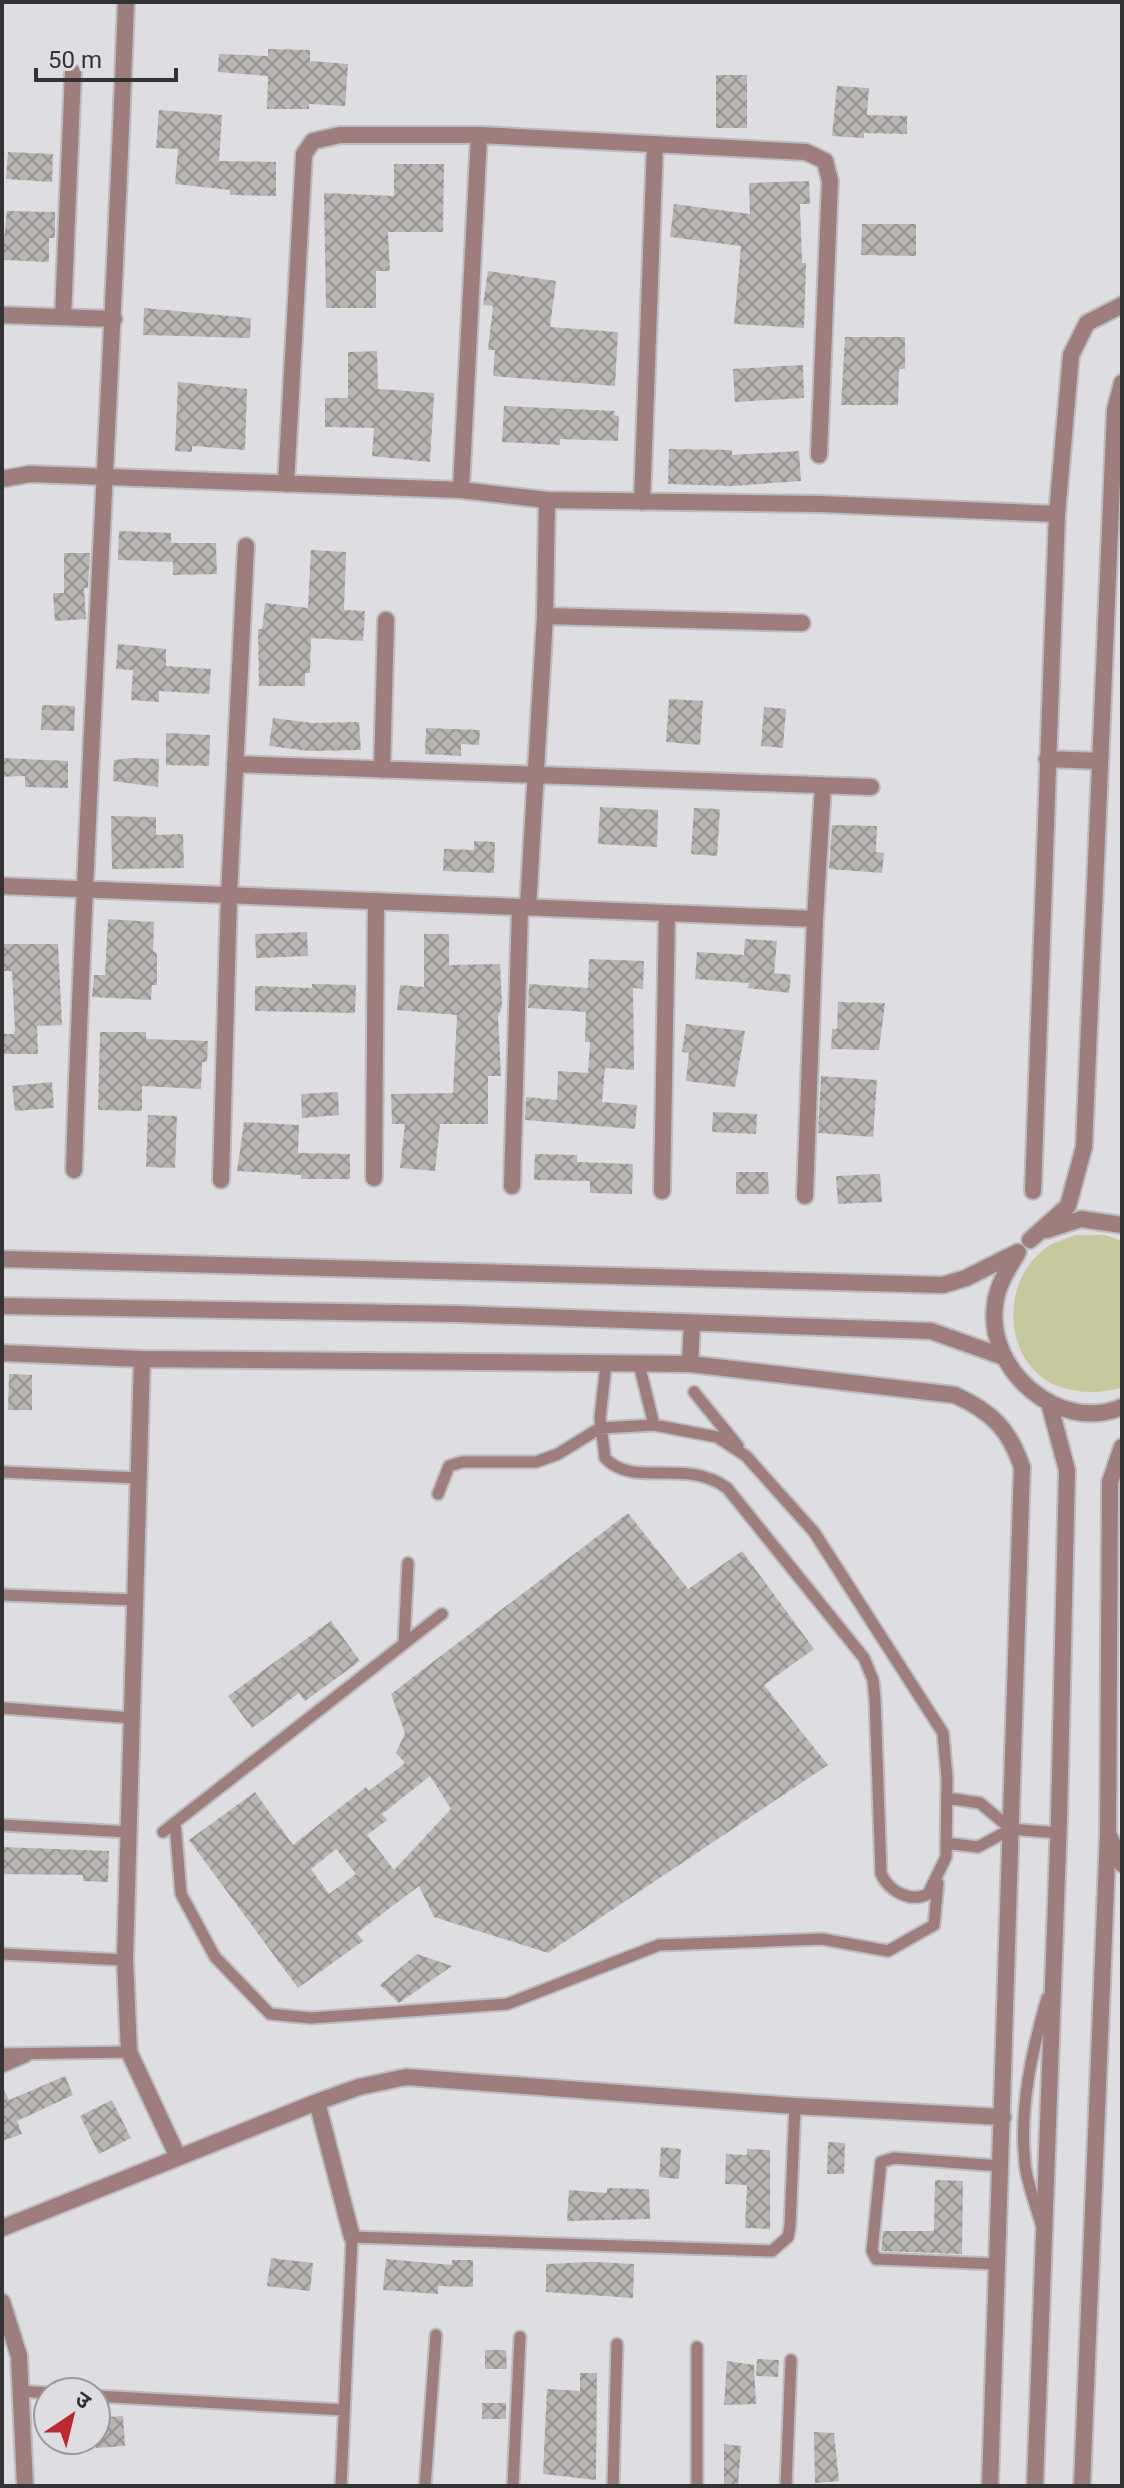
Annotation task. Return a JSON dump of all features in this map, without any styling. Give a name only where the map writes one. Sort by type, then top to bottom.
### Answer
[{"type":"street","points":[[74,1170],[83,889],[94,643],[107,477],[126,2]]},
{"type":"street","points":[[63,317],[73,73]]},
{"type":"street","points":[[286,484],[307,146],[323,137],[340,135],[479,135],[806,152],[825,161],[830,181],[819,455]]},
{"type":"street","points":[[461,490],[479,135]]},
{"type":"street","points":[[642,502],[655,144]]},
{"type":"street","points":[[1033,1191],[1057,514],[1071,355],[1087,323],[1122,305]]},
{"type":"street","points":[[2,315],[114,319]]},
{"type":"street","points":[[1122,383],[1115,410],[1084,1147],[1068,1206],[1024,1246],[1003,1276],[995,1306],[995,1332],[1004,1357],[1022,1384],[1049,1403],[1081,1412],[1122,1407]]},
{"type":"street","points":[[2,479],[30,474],[461,490],[547,500],[820,504],[1057,514]]},
{"type":"street","points":[[512,1186],[524,907],[545,616],[547,500]]},
{"type":"street","points":[[221,1180],[229,895],[246,546]]},
{"type":"street","points":[[545,616],[802,623]]},
{"type":"street","points":[[382,770],[386,620]]},
{"type":"street","points":[[1047,759],[1100,761]]},
{"type":"street","points":[[235,764],[871,787]]},
{"type":"street","points":[[805,1196],[823,785]]},
{"type":"street","points":[[2,886],[815,919]]},
{"type":"street","points":[[374,1178],[376,901]]},
{"type":"street","points":[[662,1191],[667,913]]},
{"type":"street","points":[[2,1259],[943,1285],[966,1278],[1054,1226],[1081,1219],[1109,1220],[1122,1225]]},
{"type":"street","points":[[2,1306],[457,1314],[931,1331],[1004,1357]]},
{"type":"street","points":[[690,1364],[692,1323]]},
{"type":"street","points":[[2,1353],[142,1359],[690,1364],[955,1395],[977,1405],[1012,1438],[1022,1467],[990,2486]]},
{"type":"street","points":[[142,1359],[125,1960],[129,2052],[178,2157]]},
{"type":"street","points":[[1035,2486],[1059,1833],[1067,1470],[1049,1403]]},
{"type":"street","points":[[1082,2486],[1108,1834],[1110,1491],[1122,1447]]},
{"type":"street","points":[[1108,1834],[1122,1864]]},
{"type":"street","points":[[2,2228],[317,2102],[359,2087],[406,2077],[441,2077],[795,2106],[1003,2117]]},
{"type":"street","points":[[317,2102],[352,2237]]},
{"type":"street","points":[[2,2302],[19,2356],[25,2486]]},
{"type":"lane","points":[[606,1364],[600,1428],[605,1458],[623,1472],[695,1474],[711,1477],[727,1488],[864,1658],[873,1680],[875,1699],[881,1874],[893,1890],[910,1897],[928,1894],[939,1877]]},
{"type":"lane","points":[[639,1364],[654,1425]]},
{"type":"lane","points":[[175,1823],[181,1894],[215,1957],[270,2014],[311,2018],[507,2004],[659,1945],[822,1939],[888,1951],[934,1925],[946,1843],[943,1733],[814,1532],[694,1392]]},
{"type":"lane","points":[[438,1494],[449,1466],[462,1462],[536,1462],[558,1454],[600,1428],[654,1425],[717,1437],[746,1456]]},
{"type":"lane","points":[[2,1472],[139,1478]]},
{"type":"lane","points":[[404,1643],[408,1563]]},
{"type":"lane","points":[[2,1595],[135,1600]]},
{"type":"lane","points":[[163,1832],[442,1614]]},
{"type":"lane","points":[[2,1708],[132,1718]]},
{"type":"lane","points":[[947,1798],[980,1803],[1011,1829]]},
{"type":"lane","points":[[2,1825],[129,1832]]},
{"type":"lane","points":[[946,1843],[978,1847],[1011,1829],[1059,1833]]},
{"type":"lane","points":[[2,1954],[125,1960]]},
{"type":"lane","points":[[2,2054],[129,2052]]},
{"type":"lane","points":[[2,2067],[31,2055]]},
{"type":"lane","points":[[341,2486],[352,2237],[772,2251],[788,2237],[790,2226],[795,2106]]},
{"type":"lane","points":[[997,2264],[876,2259],[872,2251],[881,2162],[894,2158],[1001,2166]]},
{"type":"lane","points":[[425,2486],[436,2335]]},
{"type":"lane","points":[[513,2486],[520,2337]]},
{"type":"lane","points":[[613,2486],[617,2344]]},
{"type":"lane","points":[[697,2347],[697,2486]]},
{"type":"lane","points":[[786,2486],[791,2360]]},
{"type":"lane","points":[[23,2391],[32,2392]]},
{"type":"lane","points":[[112,2397],[344,2410]]},
{"type":"green space","points":[[1075,1235],[1105,1235],[1122,1241],[1122,1388],[1095,1392],[1067,1389],[1046,1380],[1030,1365],[1019,1347],[1014,1326],[1014,1304],[1020,1282],[1031,1263],[1047,1247]]},
{"type":"building","points":[[268,49],[310,50],[310,61],[348,64],[345,106],[309,104],[309,109],[267,109],[268,76],[218,72],[219,54],[268,56]]},
{"type":"building","points":[[716,75],[747,75],[747,128],[716,128]]},
{"type":"building","points":[[837,86],[869,88],[867,115],[907,116],[907,134],[864,133],[864,138],[832,136]]},
{"type":"building","points":[[159,110],[222,115],[219,161],[276,162],[276,196],[230,195],[230,190],[175,184],[178,149],[156,148]]},
{"type":"building","points":[[8,152],[53,154],[52,182],[6,179]]},
{"type":"building","points":[[394,164],[444,164],[443,232],[388,232],[390,271],[376,271],[376,308],[326,308],[324,193],[394,196]]},
{"type":"building","points":[[809,181],[810,204],[800,204],[802,263],[806,263],[804,328],[734,324],[741,246],[670,237],[674,204],[750,214],[749,183]]},
{"type":"building","points":[[7,211],[55,212],[55,238],[49,238],[49,262],[2,260]]},
{"type":"building","points":[[862,224],[916,224],[916,256],[861,255]]},
{"type":"building","points":[[488,271],[556,281],[550,327],[618,332],[615,386],[493,376],[495,350],[488,350],[493,306],[483,305]]},
{"type":"building","points":[[144,308],[251,318],[250,338],[143,335]]},
{"type":"building","points":[[845,337],[905,337],[905,369],[899,369],[898,405],[841,405]]},
{"type":"building","points":[[377,351],[378,389],[434,393],[430,462],[372,456],[374,428],[325,427],[325,398],[348,398],[348,352]]},
{"type":"building","points":[[803,365],[804,398],[735,402],[733,369]]},
{"type":"building","points":[[178,382],[247,389],[245,450],[192,446],[192,452],[175,451]]},
{"type":"building","points":[[504,406],[615,411],[614,415],[619,416],[618,441],[560,439],[560,445],[502,442]]},
{"type":"building","points":[[669,449],[732,450],[732,455],[799,451],[801,481],[732,486],[668,484]]},
{"type":"building","points":[[119,531],[171,533],[171,543],[216,543],[217,574],[173,575],[173,562],[118,560]]},
{"type":"building","points":[[311,550],[346,552],[344,610],[365,611],[363,641],[311,638],[310,673],[305,673],[305,686],[259,686],[258,629],[262,629],[265,603],[308,608]]},
{"type":"building","points":[[64,553],[90,553],[88,588],[84,588],[86,619],[55,621],[53,593],[64,593]]},
{"type":"building","points":[[118,644],[166,649],[166,666],[211,669],[209,694],[159,691],[159,702],[131,700],[133,670],[116,669]]},
{"type":"building","points":[[669,699],[703,701],[700,745],[666,742]]},
{"type":"building","points":[[42,705],[75,706],[74,731],[41,730]]},
{"type":"building","points":[[764,707],[786,709],[783,748],[761,746]]},
{"type":"building","points":[[273,718],[312,723],[359,722],[361,750],[310,751],[269,746]]},
{"type":"building","points":[[426,728],[480,730],[479,745],[461,744],[461,756],[425,754]]},
{"type":"building","points":[[166,733],[210,735],[209,766],[166,765]]},
{"type":"building","points":[[2,758],[68,761],[68,788],[25,787],[25,776],[2,777]]},
{"type":"building","points":[[159,759],[158,787],[113,781],[114,760]]},
{"type":"building","points":[[600,807],[658,810],[657,847],[598,844]]},
{"type":"building","points":[[694,808],[720,809],[717,856],[691,854]]},
{"type":"building","points":[[111,816],[156,817],[156,835],[183,834],[184,868],[112,869]]},
{"type":"building","points":[[832,825],[877,826],[876,852],[884,853],[882,873],[829,869]]},
{"type":"building","points":[[474,841],[495,842],[494,873],[443,871],[444,849],[474,850]]},
{"type":"building","points":[[108,919],[154,922],[157,985],[152,985],[151,1000],[92,997],[94,975],[105,975]]},
{"type":"building","points":[[307,932],[308,956],[256,958],[255,934]]},
{"type":"building","points":[[424,934],[449,934],[449,965],[500,964],[502,1006],[498,1016],[501,1076],[488,1076],[488,1124],[440,1124],[435,1171],[400,1168],[405,1124],[392,1124],[391,1094],[453,1093],[457,1015],[397,1010],[400,985],[424,987]]},
{"type":"building","points":[[745,939],[777,941],[774,973],[791,975],[789,993],[748,988],[749,983],[695,979],[697,952],[744,955]]},
{"type":"building","points":[[2,944],[58,944],[62,1025],[37,1026],[38,1054],[2,1054],[2,1034],[14,1034],[15,1030],[12,971],[2,971]]},
{"type":"building","points":[[589,959],[644,961],[643,989],[633,988],[634,1070],[605,1068],[602,1102],[637,1105],[635,1129],[525,1120],[526,1097],[557,1100],[558,1071],[588,1073],[590,1042],[585,1042],[586,1012],[528,1008],[529,984],[588,988]]},
{"type":"building","points":[[312,984],[356,985],[355,1013],[255,1011],[255,986],[312,988]]},
{"type":"building","points":[[838,1002],[885,1003],[879,1050],[831,1049],[832,1029],[837,1029]]},
{"type":"building","points":[[686,1024],[745,1031],[735,1087],[686,1081],[689,1053],[682,1052]]},
{"type":"building","points":[[100,1032],[146,1032],[146,1039],[208,1041],[207,1062],[202,1062],[201,1089],[142,1086],[142,1111],[98,1110]]},
{"type":"building","points":[[821,1076],[877,1080],[873,1137],[818,1133]]},
{"type":"building","points":[[52,1082],[54,1108],[15,1111],[12,1086]]},
{"type":"building","points":[[338,1092],[339,1115],[302,1118],[301,1094]]},
{"type":"building","points":[[713,1112],[757,1114],[756,1134],[712,1132]]},
{"type":"building","points":[[148,1115],[177,1116],[175,1168],[146,1167]]},
{"type":"building","points":[[244,1122],[299,1125],[298,1153],[350,1154],[350,1179],[301,1179],[301,1175],[237,1171]]},
{"type":"building","points":[[535,1154],[577,1155],[577,1162],[633,1164],[632,1194],[590,1193],[590,1181],[534,1180]]},
{"type":"building","points":[[736,1172],[768,1172],[769,1194],[736,1194]]},
{"type":"building","points":[[880,1174],[882,1202],[838,1204],[836,1176]]},
{"type":"building","points":[[9,1374],[32,1375],[32,1410],[8,1410]]},
{"type":"building","points":[[628,1513],[688,1589],[742,1551],[814,1649],[764,1685],[828,1765],[548,1953],[434,1917],[419,1886],[357,1933],[363,1941],[298,1988],[189,1840],[255,1792],[293,1845],[366,1787],[369,1791],[405,1763],[396,1753],[405,1733],[391,1694]],"holes":[[[430,1776],[451,1809],[394,1870],[367,1835],[387,1820],[382,1814]],[[336,1849],[356,1874],[329,1894],[311,1869]]]},
{"type":"building","points":[[331,1621],[360,1661],[305,1701],[299,1693],[252,1728],[228,1696]]},
{"type":"building","points":[[2,1847],[109,1851],[108,1882],[83,1881],[83,1875],[2,1874]]},
{"type":"building","points":[[417,1954],[452,1966],[399,2003],[380,1985]]},
{"type":"building","points":[[65,2076],[73,2095],[17,2121],[22,2134],[2,2141],[2,2086],[9,2100]]},
{"type":"building","points":[[112,2100],[131,2138],[99,2154],[80,2116]]},
{"type":"building","points":[[828,2142],[845,2143],[844,2174],[827,2174]]},
{"type":"building","points":[[661,2147],[681,2149],[679,2179],[659,2177]]},
{"type":"building","points":[[747,2149],[770,2150],[770,2229],[745,2228],[747,2185],[725,2184],[726,2154],[747,2155]]},
{"type":"building","points":[[935,2180],[963,2181],[962,2254],[881,2251],[883,2231],[934,2231]]},
{"type":"building","points":[[607,2188],[649,2189],[650,2219],[567,2221],[569,2190],[607,2193]]},
{"type":"building","points":[[271,2258],[313,2263],[310,2291],[267,2286]]},
{"type":"building","points":[[386,2259],[452,2265],[452,2260],[473,2260],[473,2287],[438,2286],[438,2294],[383,2290]]},
{"type":"building","points":[[546,2264],[634,2264],[633,2298],[546,2292]]},
{"type":"building","points":[[485,2350],[506,2350],[507,2369],[485,2369]]},
{"type":"building","points":[[757,2359],[779,2360],[778,2377],[756,2376]]},
{"type":"building","points":[[727,2361],[754,2365],[756,2404],[724,2405]]},
{"type":"building","points":[[580,2373],[597,2373],[596,2480],[543,2474],[547,2389],[580,2391]]},
{"type":"building","points":[[482,2403],[506,2403],[506,2419],[482,2419]]},
{"type":"building","points":[[123,2416],[125,2446],[112,2447],[112,2417]]},
{"type":"building","points":[[814,2432],[834,2433],[839,2481],[815,2483]]},
{"type":"building","points":[[724,2444],[741,2446],[738,2486],[724,2486]]}]
